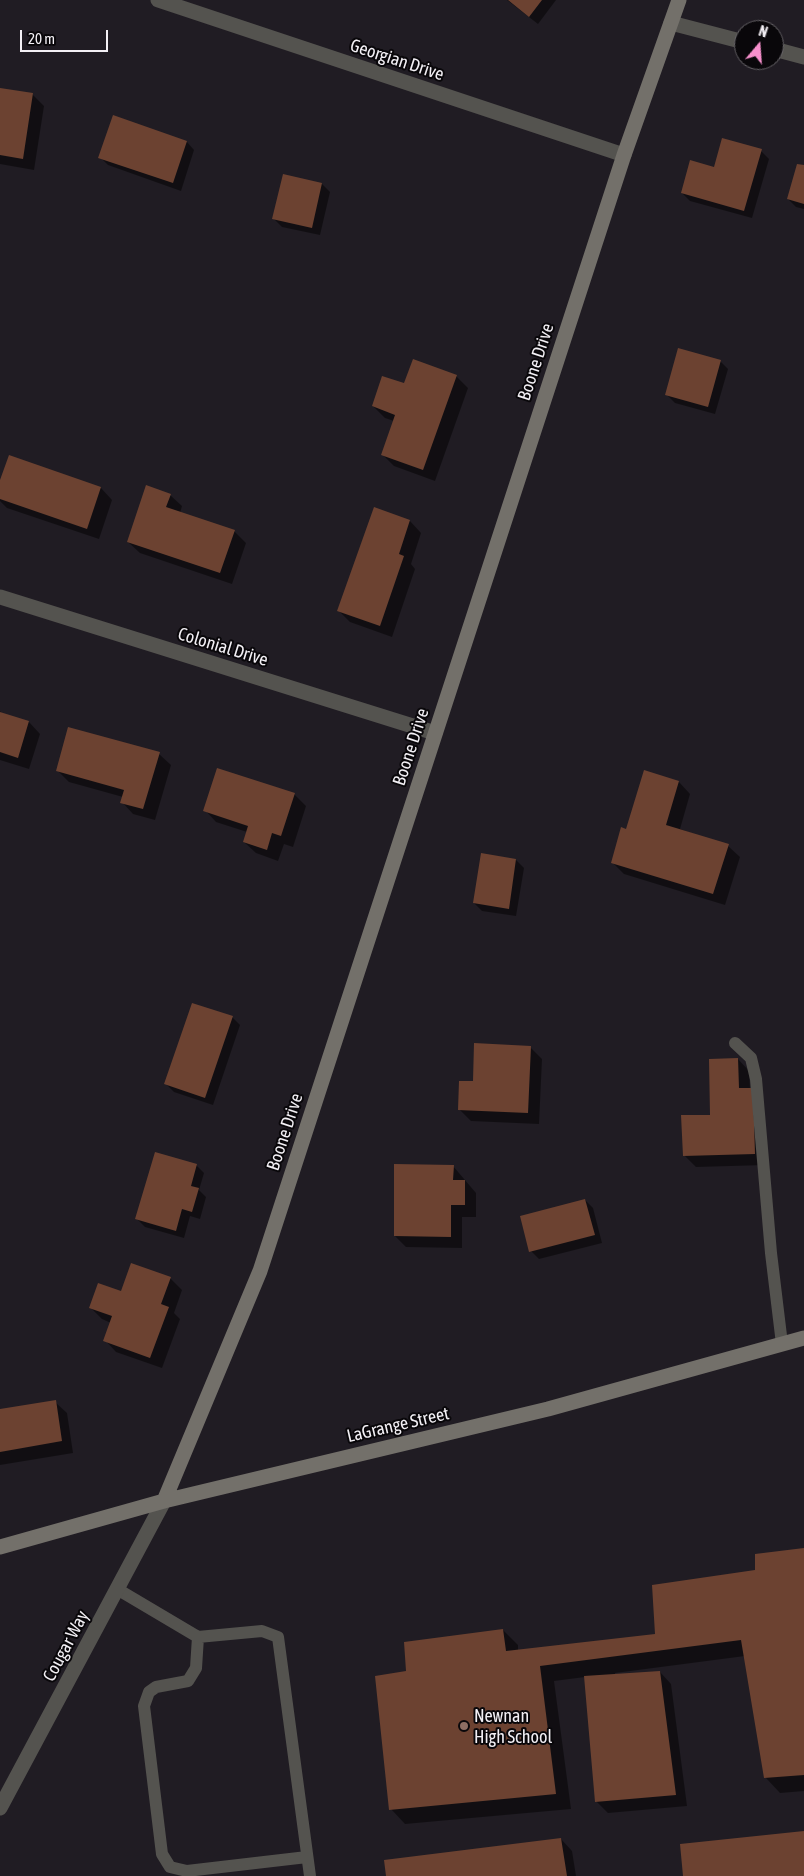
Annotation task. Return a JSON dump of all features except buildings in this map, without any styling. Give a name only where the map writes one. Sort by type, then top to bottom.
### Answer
[{"type":"street","name":"Georgian Drive","points":[[158,0],[624,155]]},
{"type":"street","name":"Boone Drive","points":[[164,1500],[260,1271],[624,155],[679,0]]},
{"type":"street","points":[[671,23],[734,39]]},
{"type":"street","points":[[784,52],[804,57]]},
{"type":"street","name":"Colonial Drive","points":[[0,597],[435,733]]},
{"type":"street","name":"LaGrange Street","points":[[0,1547],[164,1500],[548,1409],[804,1338]]},
{"type":"street","name":"Cougar Way","points":[[0,1808],[164,1500]]},
{"type":"lane","points":[[734,1043],[751,1058],[756,1079],[771,1253],[782,1344]]},
{"type":"lane","points":[[117,1589],[198,1637],[262,1631],[278,1636],[310,1876]]},
{"type":"lane","points":[[198,1637],[196,1668],[188,1681],[156,1687],[149,1692],[144,1706],[162,1854],[170,1867],[187,1871],[307,1856]]},
{"type":"place","name":"Newnan High School","points":[[464,1726]]}]
